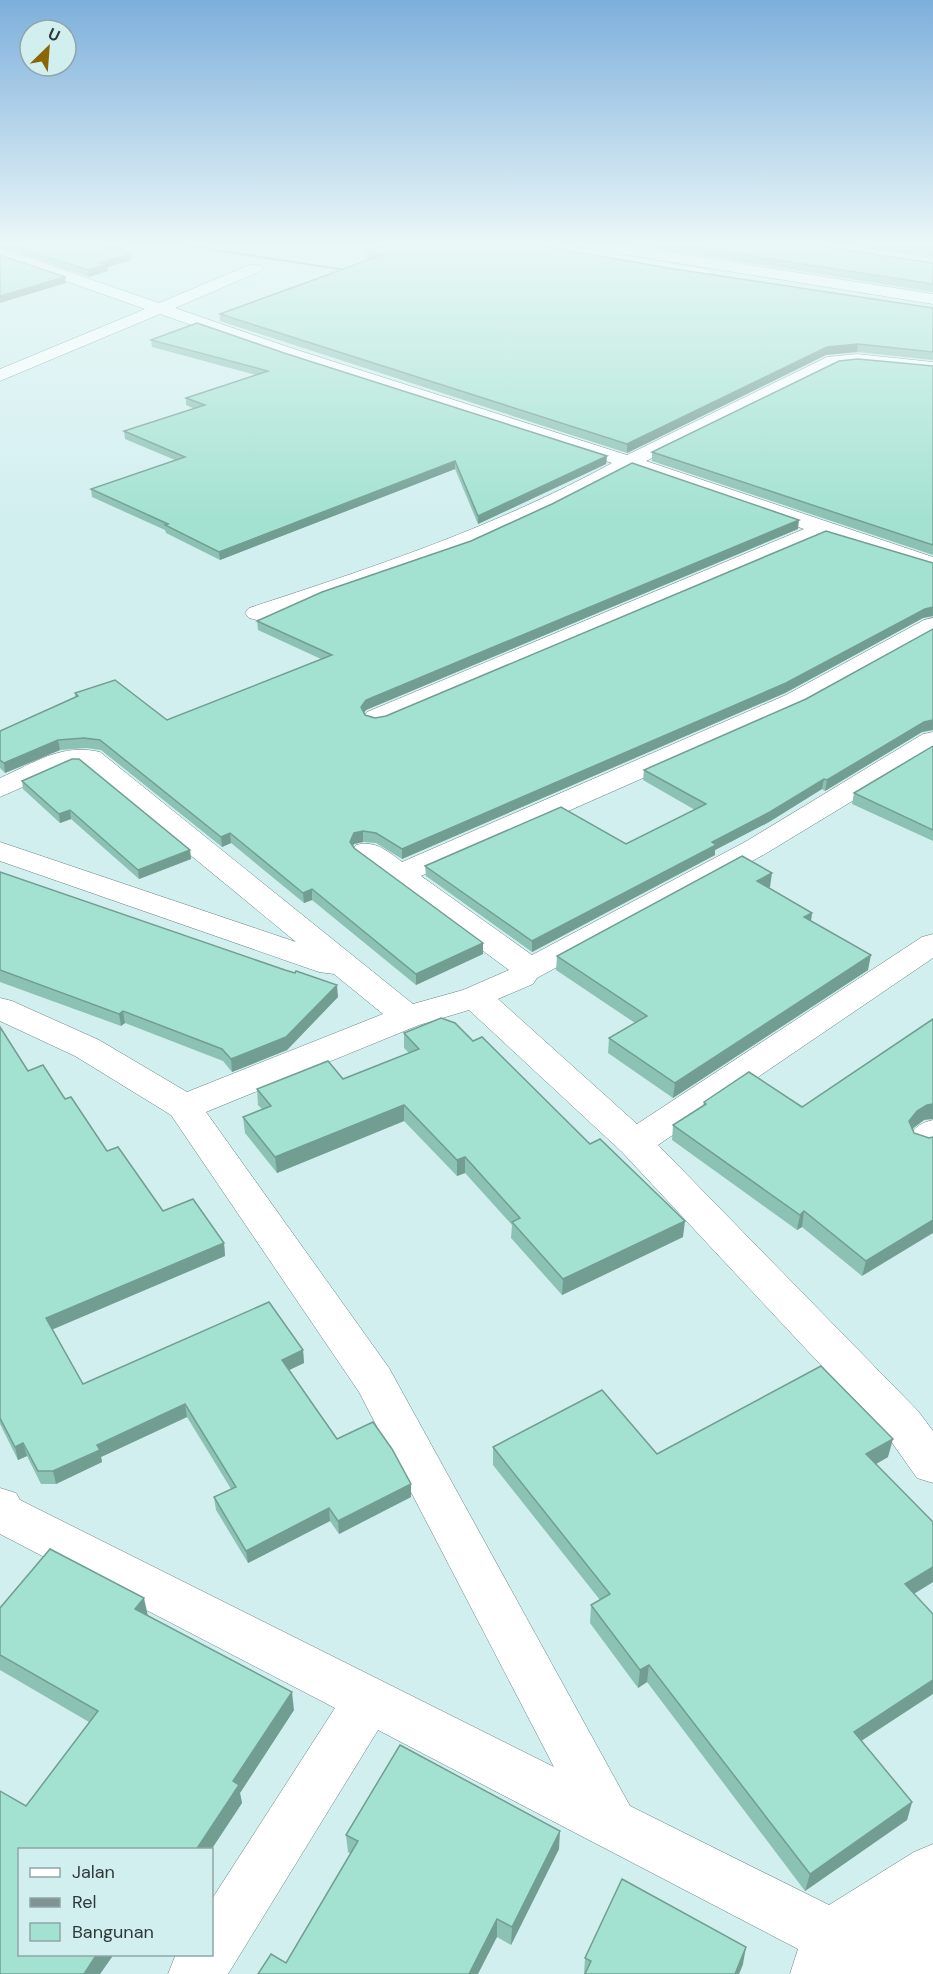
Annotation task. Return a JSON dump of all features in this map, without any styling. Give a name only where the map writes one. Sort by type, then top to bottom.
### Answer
[{"type":"street","points":[[0,376],[95,335]]},
{"type":"street","points":[[238,335],[629,462],[824,530],[933,564]]},
{"type":"street","points":[[257,613],[379,573],[479,536],[544,507],[629,462],[833,361],[856,359],[933,367]]},
{"type":"street","points":[[376,718],[824,530]]},
{"type":"street","points":[[401,874],[795,701],[933,625]]},
{"type":"street","points":[[184,1107],[407,1017],[475,997],[521,977],[527,971],[755,848],[933,741]]},
{"type":"street","points":[[0,789],[66,758],[78,756],[90,758],[407,1017]]},
{"type":"street","points":[[0,851],[351,973]]},
{"type":"street","points":[[367,851],[525,964],[527,971]]},
{"type":"street","points":[[635,1143],[933,944]]},
{"type":"street","points":[[475,997],[635,1143],[903,1424],[933,1465]]},
{"type":"street","points":[[0,1008],[87,1048],[184,1107],[374,1380],[611,1823]]},
{"type":"street","points":[[1,1513],[611,1823],[825,1955],[886,1974]]},
{"type":"street","points":[[213,1947],[369,1699]]},
{"type":"street","points":[[825,1955],[925,1876]]},
{"type":"street","points":[[909,1974],[925,1876]]},
{"type":"street","points":[[196,1974],[207,1956]]},
{"type":"building","points":[[164,335],[232,335],[607,456],[478,516],[455,461],[219,552],[165,525],[168,524],[91,489],[185,457],[124,431],[205,405],[186,398],[268,371],[151,340]]},
{"type":"building","points":[[286,335],[933,335],[933,352],[858,344],[827,347],[627,444]]},
{"type":"building","points":[[858,359],[933,366],[933,545],[652,452],[839,361]]},
{"type":"building","points":[[632,463],[799,520],[366,700],[361,707],[365,715],[375,718],[386,716],[826,531],[933,563],[933,607],[925,609],[786,683],[402,849],[376,833],[363,831],[354,833],[350,842],[354,848],[483,943],[416,974],[312,889],[303,893],[230,833],[221,837],[100,740],[84,738],[58,740],[4,763],[0,760],[0,731],[78,696],[75,693],[115,680],[167,720],[332,655],[257,621],[322,592],[471,541],[552,504]]},
{"type":"building","points":[[933,629],[933,720],[924,722],[827,780],[824,779],[770,812],[712,842],[716,845],[532,941],[425,866],[561,807],[626,844],[706,804],[644,770],[806,699]]},
{"type":"building","points":[[933,746],[933,830],[854,793]]},
{"type":"building","points":[[72,759],[79,759],[190,850],[138,870],[70,810],[59,814],[22,781]]},
{"type":"building","points":[[742,856],[772,873],[757,881],[812,913],[804,917],[871,955],[675,1083],[609,1038],[647,1016],[557,956]]},
{"type":"building","points":[[0,872],[285,970],[295,973],[296,971],[337,985],[286,1037],[231,1059],[222,1049],[123,1011],[119,1014],[0,970]]},
{"type":"building","points":[[441,1018],[455,1023],[473,1041],[482,1037],[590,1144],[600,1139],[685,1221],[563,1279],[512,1222],[520,1218],[465,1157],[457,1160],[404,1105],[275,1157],[243,1117],[271,1106],[257,1089],[328,1061],[343,1079],[419,1049],[404,1033]]},
{"type":"building","points":[[933,1019],[933,1104],[917,1111],[909,1121],[914,1133],[929,1138],[933,1137],[933,1220],[866,1261],[804,1211],[800,1215],[673,1125],[749,1072],[802,1107]]},
{"type":"building","points":[[0,1027],[28,1071],[43,1065],[65,1099],[71,1097],[107,1151],[118,1147],[163,1211],[193,1199],[224,1243],[46,1318],[83,1384],[269,1302],[303,1350],[282,1360],[337,1439],[373,1422],[392,1449],[411,1484],[338,1521],[329,1508],[246,1551],[214,1497],[236,1487],[185,1404],[97,1445],[100,1450],[53,1471],[38,1471],[23,1443],[15,1447],[0,1418]]},
{"type":"building","points":[[821,1366],[893,1439],[866,1454],[933,1522],[933,1567],[905,1584],[933,1614],[933,1680],[854,1732],[912,1802],[810,1874],[649,1665],[640,1670],[591,1605],[610,1594],[493,1447],[602,1390],[657,1454]]},
{"type":"building","points":[[50,1549],[144,1598],[135,1609],[292,1692],[233,1781],[239,1785],[197,1848],[18,1848],[18,1956],[96,1956],[84,1974],[0,1974],[0,1791],[26,1806],[98,1711],[0,1655],[0,1608]]},
{"type":"building","points":[[400,1745],[560,1831],[512,1927],[497,1919],[469,1974],[258,1974],[271,1954],[286,1963],[358,1841],[346,1835]]},
{"type":"building","points":[[622,1879],[746,1947],[735,1974],[585,1974],[591,1961],[585,1958]]}]
